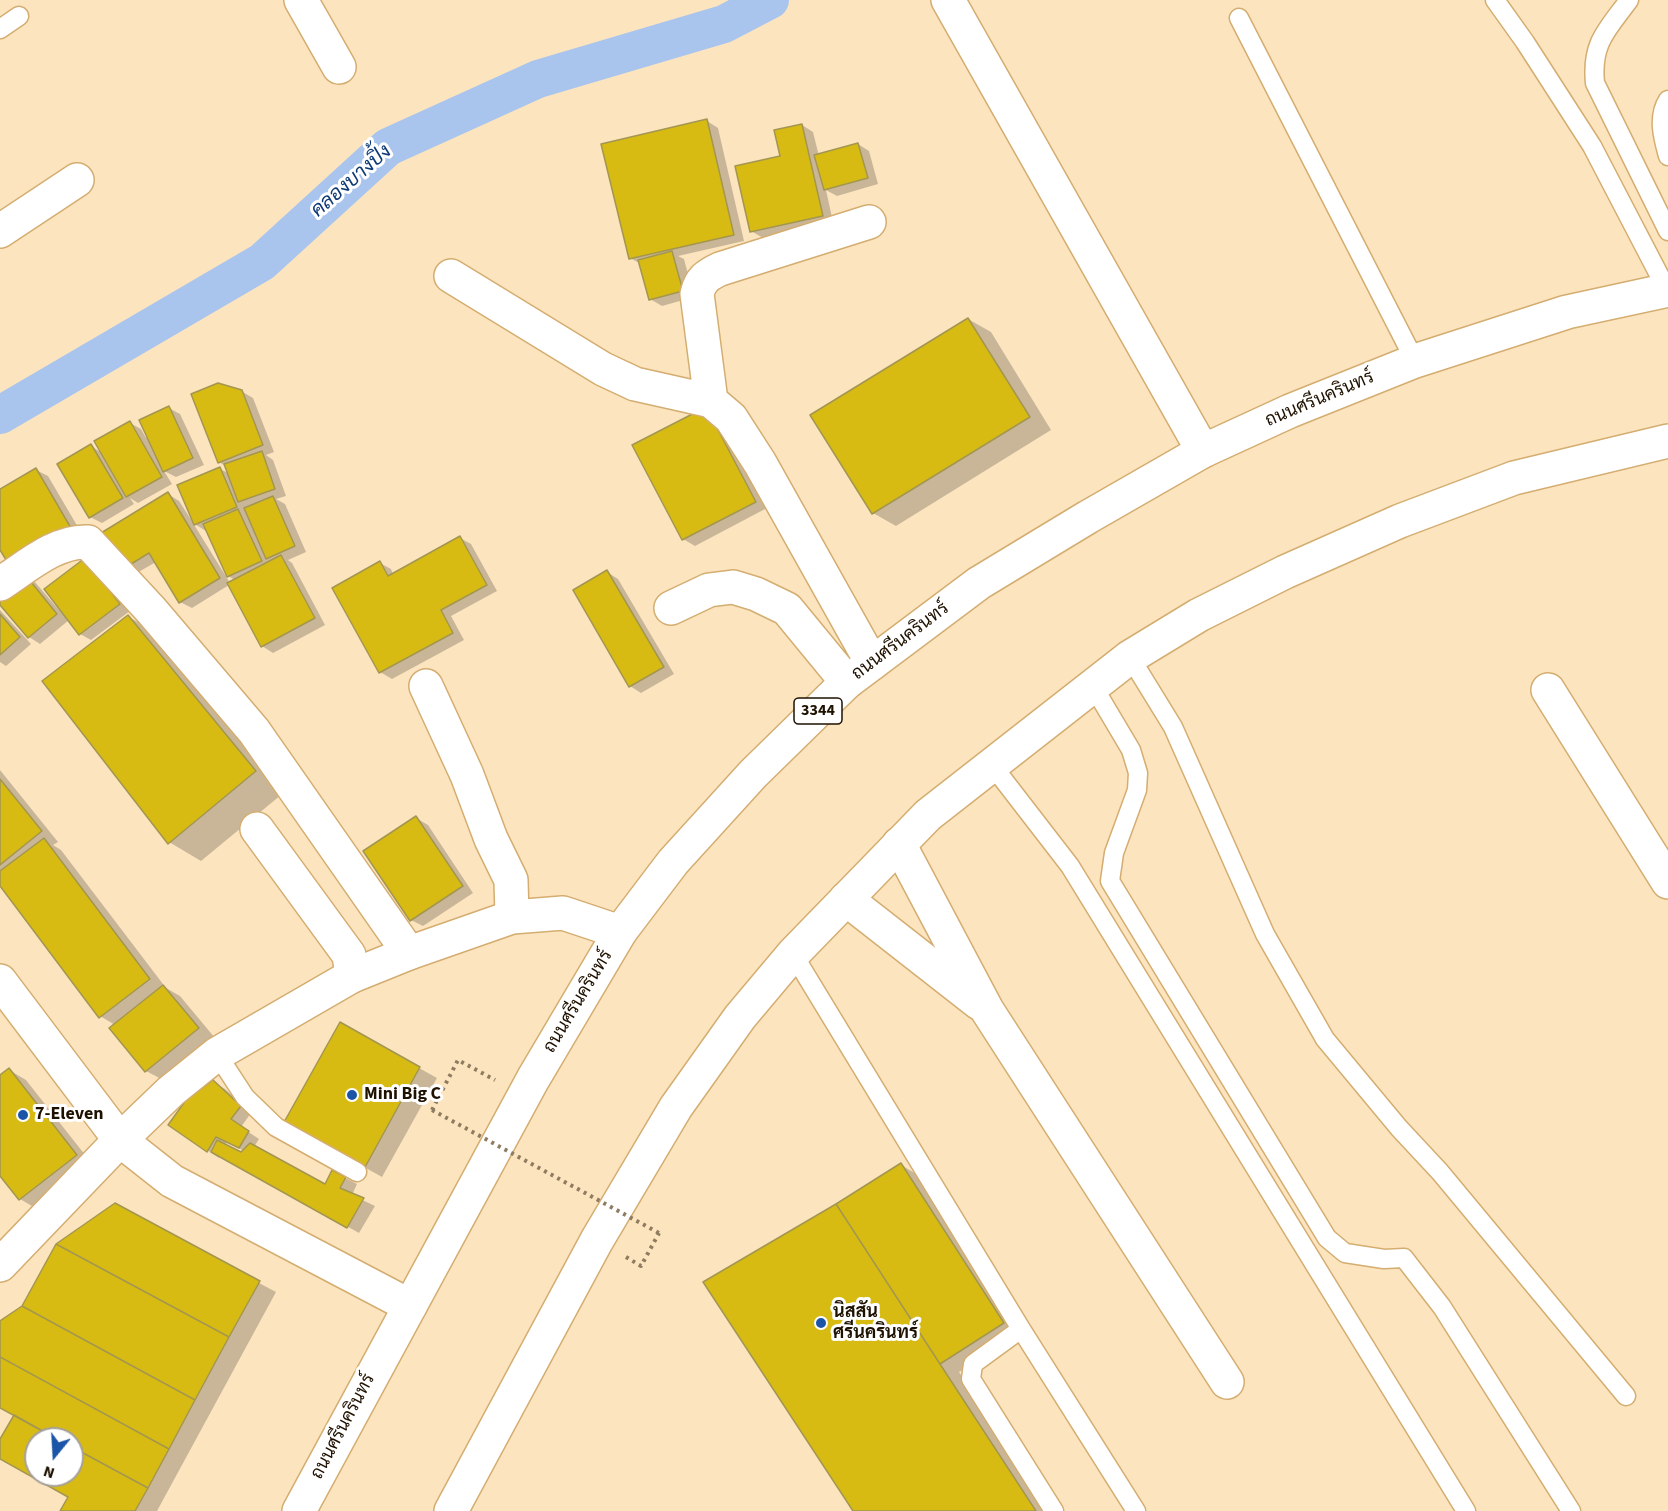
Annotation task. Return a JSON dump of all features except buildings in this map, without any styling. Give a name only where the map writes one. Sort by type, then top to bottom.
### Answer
[{"type":"street","points":[[301,0],[339,67]]},
{"type":"street","points":[[952,9],[1203,451]]},
{"type":"street","points":[[0,231],[77,180]]},
{"type":"street","points":[[711,401],[697,294],[699,285],[706,276],[720,269],[869,222]]},
{"type":"street","points":[[451,276],[603,369],[635,384],[711,401],[731,418],[760,463],[859,673]]},
{"type":"street","name":"ถนนศรีนครินทร์","points":[[299,1511],[524,1095],[620,932],[673,862],[737,791],[859,673],[979,583],[1203,451],[1290,411],[1415,361],[1566,312],[1667,290]]},
{"type":"street","points":[[451,1511],[597,1240],[670,1116],[740,1017],[793,954],[928,815],[1130,657],[1210,609],[1285,572],[1401,521],[1514,478],[1668,441]]},
{"type":"street","points":[[0,584],[50,551],[78,541],[87,542],[151,610],[254,731],[409,953]]},
{"type":"street","points":[[671,608],[709,590],[733,587],[756,594],[787,609],[859,673]]},
{"type":"street","points":[[426,686],[467,775],[491,839],[511,880],[512,917]]},
{"type":"street","points":[[1548,690],[1668,882]]},
{"type":"street","points":[[257,829],[349,955],[352,976]]},
{"type":"street","points":[[899,844],[987,1010],[1227,1382]]},
{"type":"street","points":[[846,899],[987,1010]]},
{"type":"street","points":[[0,1264],[120,1140],[171,1091],[217,1053],[352,976],[409,953],[512,917],[563,913],[620,932]]},
{"type":"street","points":[[0,981],[120,1140],[172,1181],[410,1306]]},
{"type":"lane","points":[[1495,0],[1592,146],[1667,290]]},
{"type":"lane","points":[[1629,0],[1599,41],[1593,65],[1595,83],[1668,231]]},
{"type":"lane","points":[[0,29],[19,16]]},
{"type":"lane","points":[[1239,18],[1415,361]]},
{"type":"lane","points":[[1668,100],[1663,115],[1662,133],[1668,156]]},
{"type":"lane","points":[[1130,657],[1173,727],[1265,934],[1325,1039],[1399,1128],[1440,1172],[1626,1396]]},
{"type":"lane","points":[[1092,686],[1131,750],[1138,773],[1137,790],[1114,853],[1110,881],[1327,1238],[1345,1253],[1384,1259],[1404,1258],[1442,1307],[1571,1511]]},
{"type":"lane","points":[[992,765],[1070,866],[1466,1511]]},
{"type":"lane","points":[[793,954],[1136,1511]]},
{"type":"lane","points":[[217,1053],[244,1097],[276,1127],[357,1172]]},
{"type":"lane","points":[[1022,1329],[973,1364],[972,1379],[1054,1511]]},
{"type":"path","points":[[524,1095],[458,1060],[432,1110],[659,1233]]},
{"type":"waterway","name":"คลองบางปิ้ง","points":[[0,415],[262,262],[388,147],[538,79],[724,24],[770,0]]},
{"type":"place","name":"Mini Big C","points":[[352,1095]]},
{"type":"place","name":"7-Eleven","points":[[23,1115]]},
{"type":"place","name":"นิสสัน ศรีนครินทร์","points":[[821,1323]]}]
